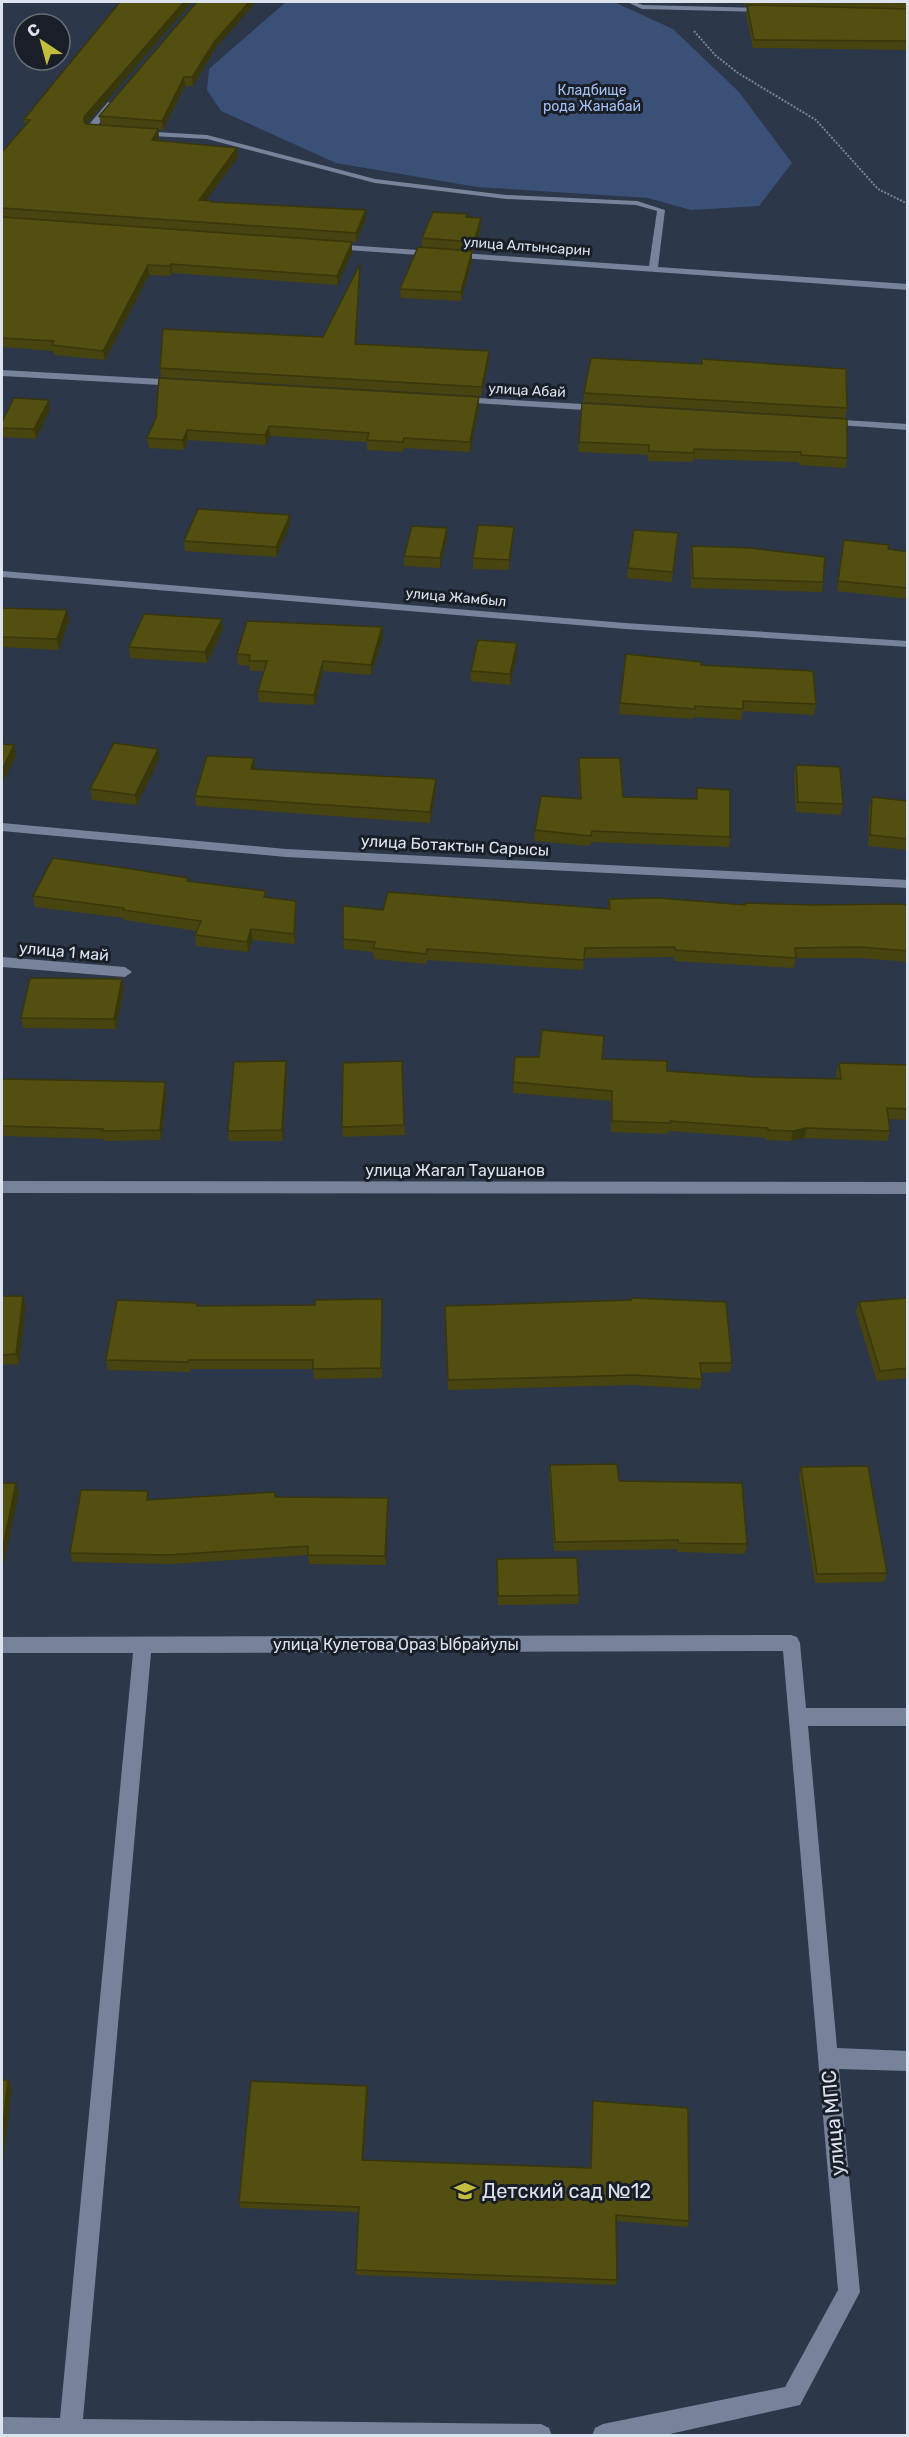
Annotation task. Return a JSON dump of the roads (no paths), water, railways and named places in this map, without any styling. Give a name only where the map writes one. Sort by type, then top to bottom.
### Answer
[{"type":"street","points":[[630,2],[642,7],[770,10]]},
{"type":"street","points":[[102,130],[90,129],[121,93]]},
{"type":"street","points":[[125,132],[207,137],[375,181],[506,197],[637,203],[661,210],[653,269]]},
{"type":"street","name":"улица Алтынсарин","points":[[320,245],[908,287]]},
{"type":"street","points":[[2,373],[192,384]]},
{"type":"street","name":"улица Абай","points":[[454,400],[609,409]]},
{"type":"street","points":[[812,421],[908,427]]},
{"type":"street","name":"улица Жамбыл","points":[[2,574],[614,625],[908,644]]},
{"type":"street","name":"улица Ботактын Сарысы","points":[[2,827],[286,853],[908,884]]},
{"type":"street","name":"улица 1 май","points":[[2,962],[125,972]]},
{"type":"street","name":"улица Жагал Таушанов","points":[[2,1187],[908,1188]]},
{"type":"street","name":"улица Кулетова Ораз Ыбрайулы","points":[[2,1645],[791,1643]]},
{"type":"street","name":"улица МПС","points":[[603,2436],[792,2397],[849,2292],[791,1643]]},
{"type":"street","points":[[70,2430],[143,1645]]},
{"type":"street","points":[[797,1717],[908,1717]]},
{"type":"street","points":[[827,2058],[908,2061]]},
{"type":"street","points":[[2,2430],[541,2436]]},
{"type":"place","name":"Детский сад №12","points":[[465,2191]]},
{"type":"park label","name":"Кладбище рода Жанабай","points":[[592,98]]}]
